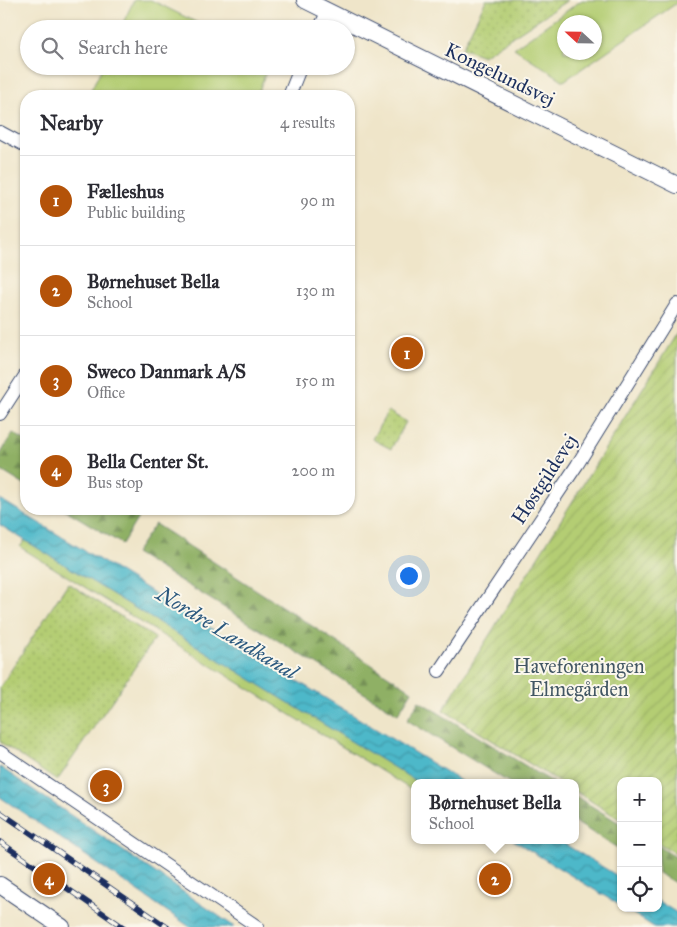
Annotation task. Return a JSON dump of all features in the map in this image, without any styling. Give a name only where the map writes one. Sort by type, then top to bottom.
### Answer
[{"type":"street","name":"Kongelundsvej","points":[[305,0],[346,20]]},
{"type":"street","points":[[324,20],[328,11]]},
{"type":"street","name":"Kongelundsvej","points":[[355,24],[677,185]]},
{"type":"street","points":[[291,90],[297,75]]},
{"type":"street","points":[[0,132],[20,143]]},
{"type":"street","name":"Høstgildevej","points":[[439,671],[577,465],[677,304]]},
{"type":"street","points":[[0,414],[20,383]]},
{"type":"street","points":[[0,752],[258,927]]},
{"type":"street","points":[[3,893],[62,927]]},
{"type":"green space","points":[[134,0],[151,0],[192,20],[124,20]]},
{"type":"green space","points":[[486,0],[568,0],[483,56],[462,48]]},
{"type":"green space","points":[[582,0],[677,0],[677,3],[602,55],[602,15],[561,15]]},
{"type":"green space","points":[[557,18],[557,60],[594,60],[564,81],[514,48]]},
{"type":"green space","points":[[98,75],[265,75],[259,90],[91,90]]},
{"type":"green space","name":"Haveforeningen Elmegården","points":[[677,333],[677,854],[662,845],[662,777],[617,777],[617,817],[579,794],[579,779],[555,779],[443,710]]},
{"type":"green space","points":[[388,411],[406,422],[391,449],[372,439]]},
{"type":"green space","points":[[13,433],[20,437],[20,482],[0,470],[0,455]]},
{"type":"green space","points":[[74,515],[140,515],[122,544]]},
{"type":"green space","points":[[155,524],[412,691],[398,714],[135,553]]},
{"type":"green space","points":[[25,540],[413,779],[411,790],[20,547]]},
{"type":"green space","points":[[68,583],[155,638],[57,781],[0,742],[0,687]]},
{"type":"green space","points":[[419,701],[547,779],[503,779],[407,720]]},
{"type":"green space","points":[[579,798],[617,822],[617,848],[579,824]]},
{"type":"green space","points":[[662,849],[677,858],[677,884],[662,875]]},
{"type":"water","name":"Nordre Landkanal","points":[[0,499],[20,511],[20,515],[26,515],[457,779],[413,779],[0,525]]},
{"type":"water","points":[[0,767],[235,927],[190,927],[0,797]]},
{"type":"water","points":[[520,844],[565,844],[617,876],[617,904]]},
{"type":"water","points":[[662,904],[677,913],[677,927],[654,927],[630,912],[662,912]]},
{"type":"railway","points":[[0,812],[167,927]]},
{"type":"railway","points":[[0,842],[123,927]]},
{"type":"place","name":"Fælleshus","points":[[407,353]]},
{"type":"place","name":"Sweco Danmark A/S","points":[[106,786]]},
{"type":"place","name":"Bella Center St.","points":[[49,879]]},
{"type":"place","name":"Børnehuset Bella","points":[[495,879]]}]
